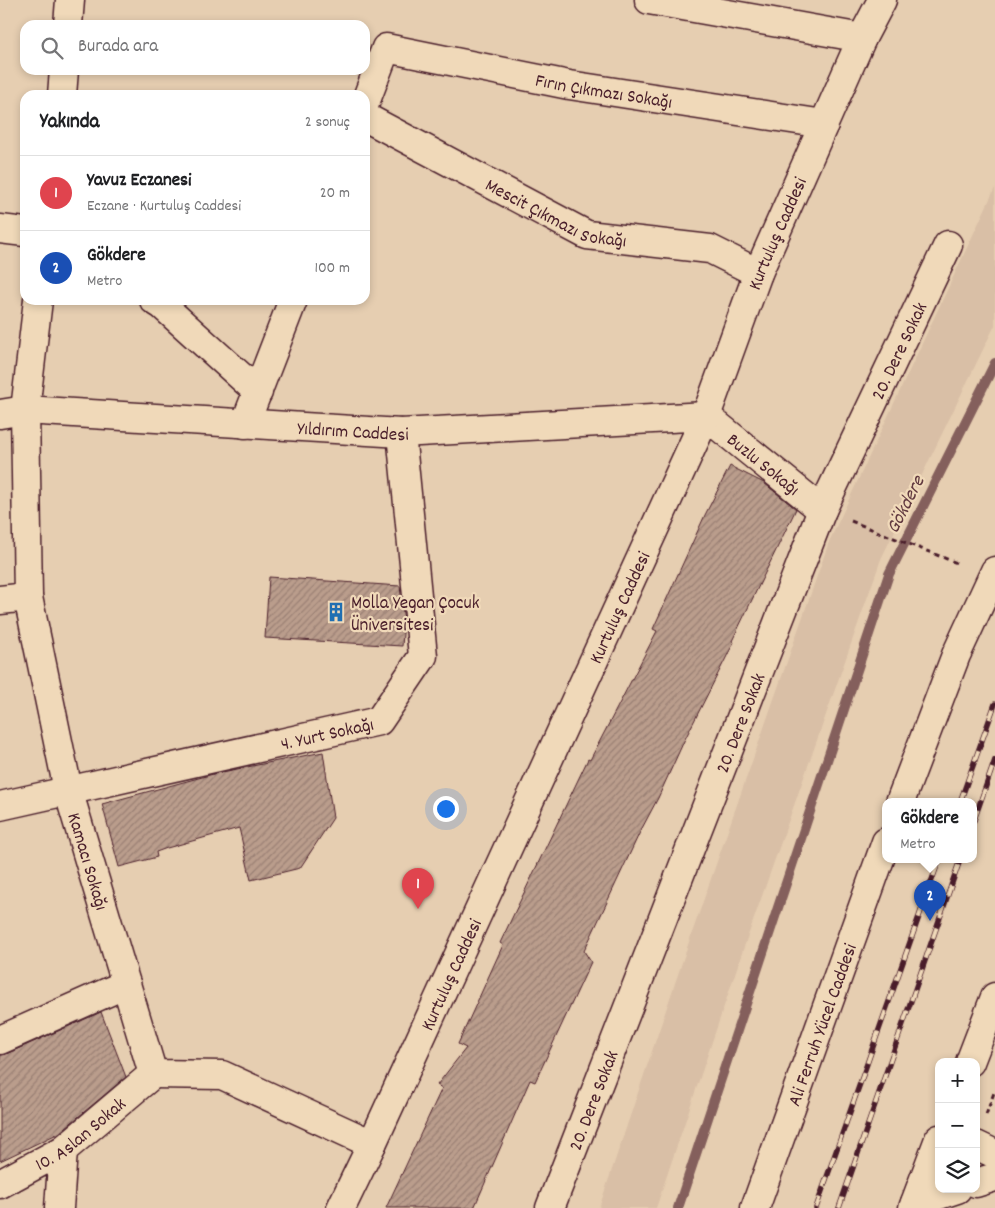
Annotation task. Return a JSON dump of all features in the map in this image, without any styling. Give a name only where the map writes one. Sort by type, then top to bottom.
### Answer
[{"type":"street","points":[[68,20],[70,0]]},
{"type":"street","points":[[649,0],[862,38]]},
{"type":"street","name":"Kurtuluş Caddesi","points":[[341,1208],[706,416],[758,274],[862,38],[882,0]]},
{"type":"street","name":"Fırın Çıkmazı Sokağı","points":[[370,90],[386,48],[569,85],[824,124]]},
{"type":"street","points":[[62,90],[64,75]]},
{"type":"street","name":"Mescit Çıkmazı Sokağı","points":[[370,120],[587,235],[710,249],[758,274]]},
{"type":"street","points":[[0,229],[20,231]]},
{"type":"street","name":"20. Dere Sokak","points":[[550,1208],[822,510],[948,245]]},
{"type":"street","name":"Kamacı Sokağı","points":[[37,305],[12,412],[28,597],[68,790],[153,1074]]},
{"type":"street","points":[[162,305],[258,392]]},
{"type":"street","points":[[246,424],[291,305]]},
{"type":"street","name":"Yıldırım Caddesi","points":[[12,412],[401,433],[706,416]]},
{"type":"street","name":"Buzlu Sokağı","points":[[706,416],[822,510]]},
{"type":"street","name":"4. Yurt Sokağı","points":[[0,806],[379,720],[423,656],[401,433]]},
{"type":"street","points":[[902,798],[956,655],[995,571]]},
{"type":"street","points":[[0,600],[28,597]]},
{"type":"street","name":"Ali Ferruh Yücel Caddesi","points":[[755,1208],[882,853]]},
{"type":"street","points":[[0,1040],[126,984]]},
{"type":"street","points":[[972,1058],[995,997]]},
{"type":"street","points":[[153,1074],[222,1075],[372,1144]]},
{"type":"street","name":"10. Aslan Sokak","points":[[0,1184],[63,1150],[153,1074]]},
{"type":"street","points":[[980,1147],[995,1154]]},
{"type":"street","points":[[914,1205],[936,1148]]},
{"type":"street","points":[[59,1208],[63,1150]]},
{"type":"street","points":[[980,1182],[995,1177]]},
{"type":"street","points":[[914,1205],[946,1193]]},
{"type":"path","points":[[863,526],[957,563]]},
{"type":"shaded area","points":[[995,188],[995,325],[881,559],[744,947],[656,1208],[599,1208],[692,933],[829,542]]},
{"type":"building","points":[[730,466],[764,483],[796,509],[732,641],[734,642],[684,741],[584,951],[591,962],[535,1082],[530,1080],[474,1208],[386,1208],[442,1088],[437,1085],[466,1048],[458,1044],[503,945],[500,943],[588,759],[590,760],[657,631],[653,629],[705,515]]},
{"type":"building","name":"Molla Yegan Çocuk Üniversitesi","points":[[269,577],[400,586],[404,622],[402,646],[265,638]]},
{"type":"building","points":[[323,752],[333,818],[300,868],[251,880],[239,828],[167,848],[156,852],[157,857],[119,867],[102,804],[217,773]]},
{"type":"building","points":[[101,1012],[126,1077],[59,1133],[0,1161],[0,1055]]},
{"type":"waterway","name":"Gökdere","points":[[678,1208],[889,574],[995,363]]},
{"type":"railway","points":[[961,798],[995,704]]},
{"type":"railway","points":[[977,811],[995,760]]},
{"type":"railway","points":[[816,1208],[938,863]]},
{"type":"railway","points":[[839,1208],[959,863]]},
{"type":"place","name":"Molla Yegan Çocuk Üniversitesi","points":[[336,612]]},
{"type":"place","name":"Yavuz Eczanesi","points":[[418,909]]},
{"type":"place","name":"Gökdere","points":[[930,921]]}]
